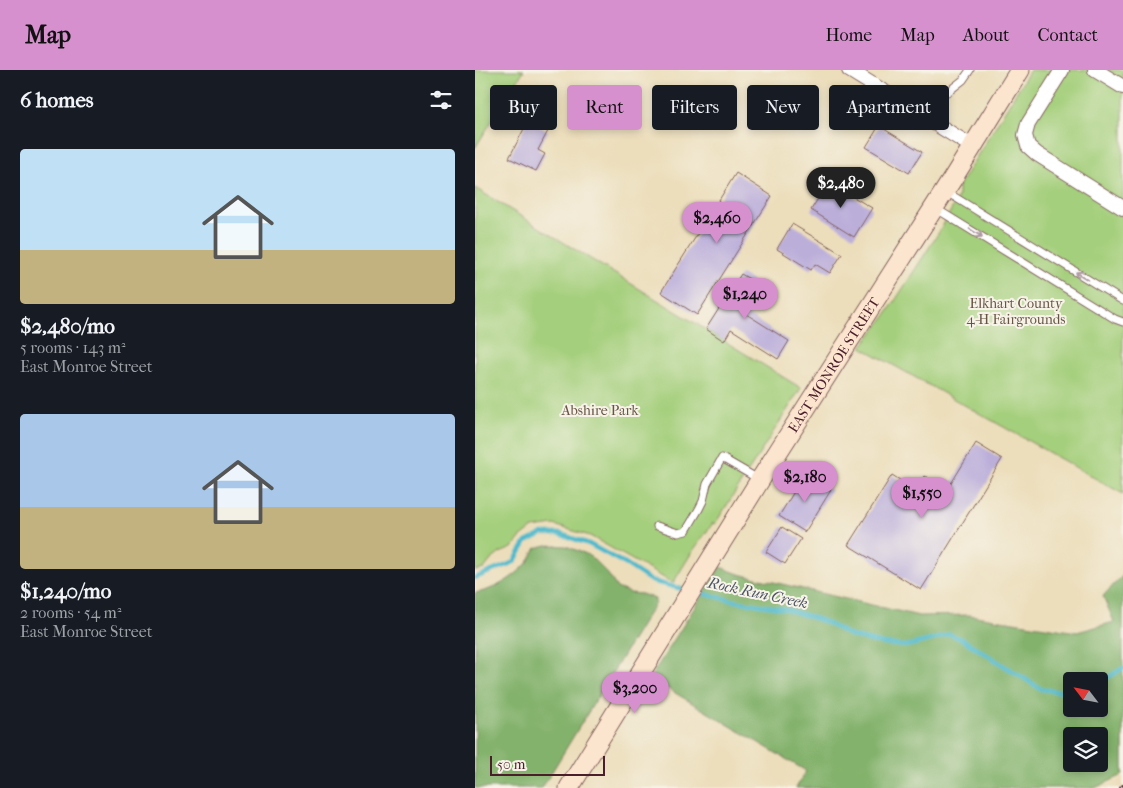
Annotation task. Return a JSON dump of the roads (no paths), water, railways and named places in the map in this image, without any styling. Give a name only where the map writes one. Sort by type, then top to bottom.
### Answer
[{"type":"street","points":[[849,70],[873,85]]},
{"type":"street","name":"EAST MONROE STREET","points":[[569,788],[760,480],[973,147],[1020,70]]},
{"type":"street","points":[[1062,70],[1028,124],[1025,135],[1028,146],[1037,154],[1123,208]]},
{"type":"street","points":[[1095,70],[1123,87]]},
{"type":"street","points":[[946,130],[973,147]]},
{"type":"lane","points":[[949,91],[963,80],[970,70]]},
{"type":"lane","points":[[945,191],[1123,302]]},
{"type":"lane","points":[[934,208],[1115,319],[1123,322]]},
{"type":"lane","points":[[657,526],[678,533],[686,531],[703,501],[707,484],[722,458],[760,480]]},
{"type":"waterway","name":"Rock Run Creek","points":[[475,578],[514,562],[526,542],[542,534],[560,534],[589,544],[651,581],[686,590]]},
{"type":"waterway","name":"Rock Run Creek","points":[[696,592],[735,601],[786,609],[823,621],[851,636],[883,644],[906,646],[949,634],[962,639],[1041,689],[1063,692]]},
{"type":"waterway","name":"Rock Run Creek","points":[[1108,677],[1123,668]]},
{"type":"park label","name":"Elkhart County 4-H Fairgrounds","points":[[1016,312]]},
{"type":"park label","name":"Abshire Park","points":[[600,410]]}]
